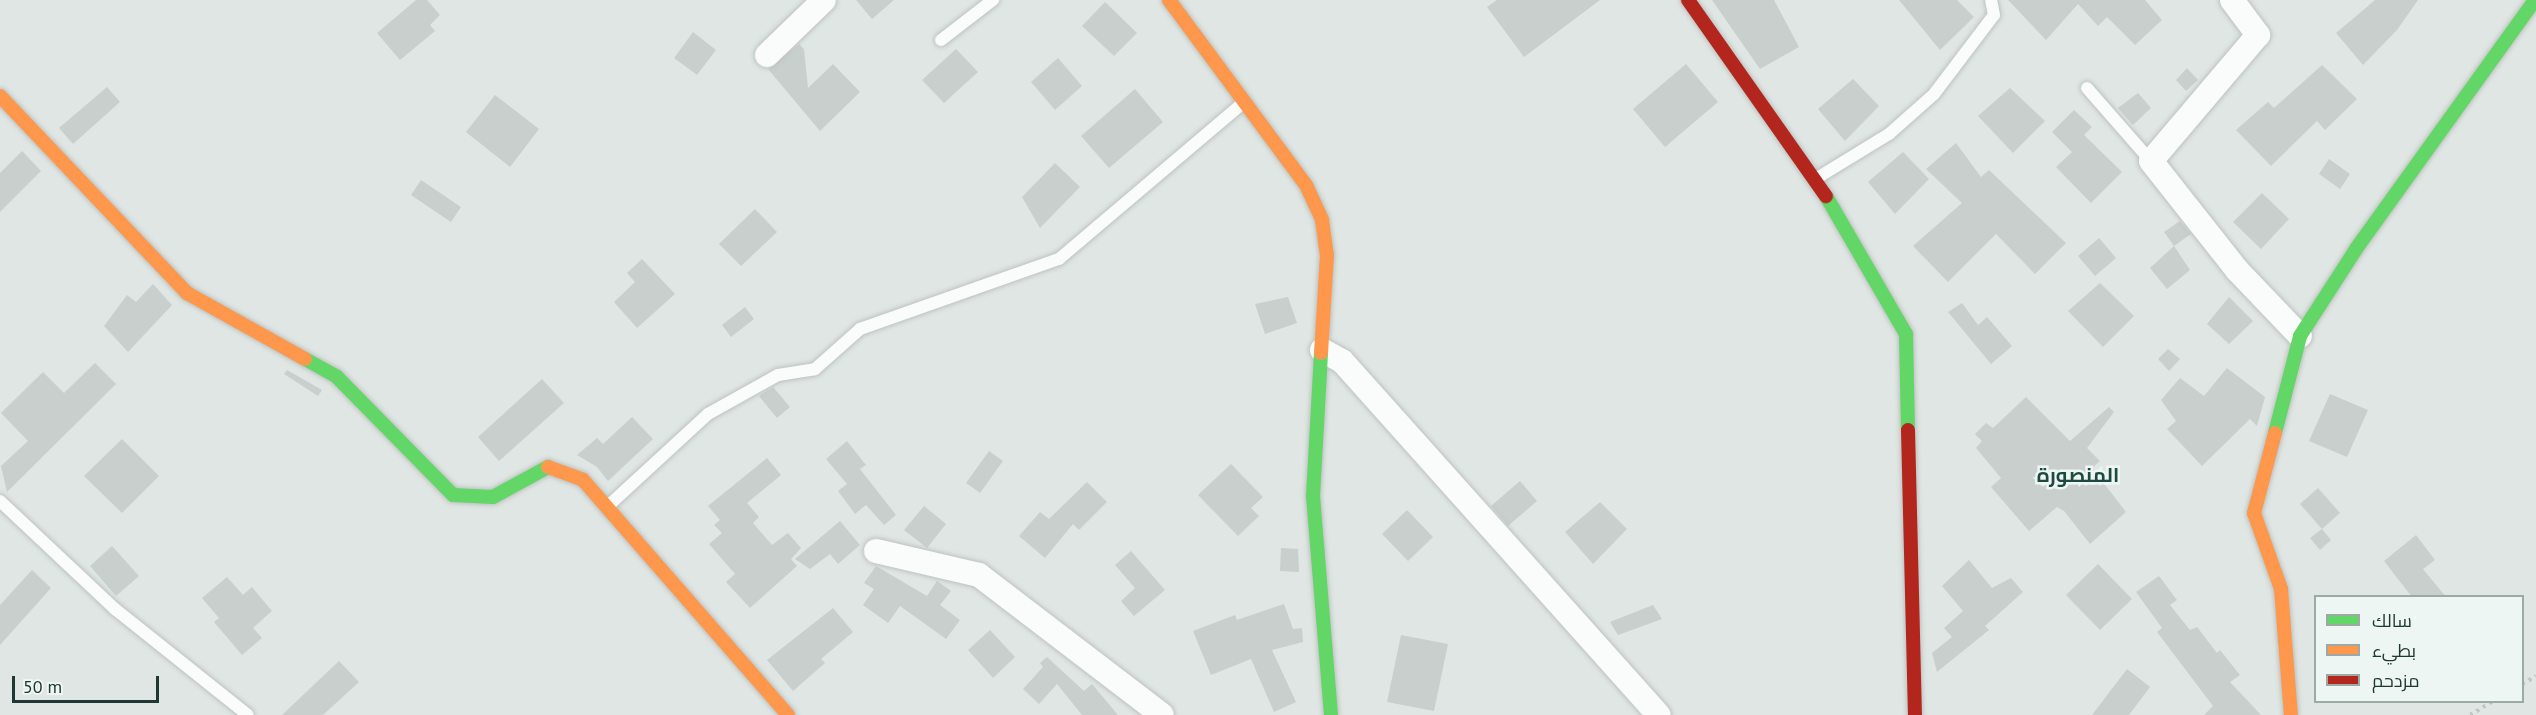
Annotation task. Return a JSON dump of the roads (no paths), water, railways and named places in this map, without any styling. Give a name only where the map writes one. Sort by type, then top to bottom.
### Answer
[{"type":"street","points":[[767,55],[824,0]]},
{"type":"street","points":[[1170,0],[1306,185],[1322,220],[1327,255],[1313,496],[1322,640],[1331,715]]},
{"type":"street","points":[[1688,0],[1816,179],[1906,334],[1915,715]]},
{"type":"street","points":[[2232,0],[2258,35],[2151,161],[2237,270],[2300,336]]},
{"type":"street","points":[[2291,715],[2281,590],[2254,513],[2300,336],[2356,249],[2535,0]]},
{"type":"street","points":[[0,96],[187,293],[337,377],[453,495],[493,497],[548,467],[583,480],[788,715]]},
{"type":"street","points":[[1322,350],[1342,361],[1658,715]]},
{"type":"street","points":[[876,550],[979,575],[1162,715]]},
{"type":"lane","points":[[941,40],[993,0]]},
{"type":"lane","points":[[1816,179],[1888,134],[1934,94],[1994,15],[1991,0]]},
{"type":"lane","points":[[2087,88],[2151,161]]},
{"type":"lane","points":[[607,507],[708,414],[778,375],[815,369],[860,329],[1059,259],[1244,102]]},
{"type":"lane","points":[[0,501],[115,609],[248,715]]},
{"type":"district","name":"المنصورة","points":[[2078,475]]}]
